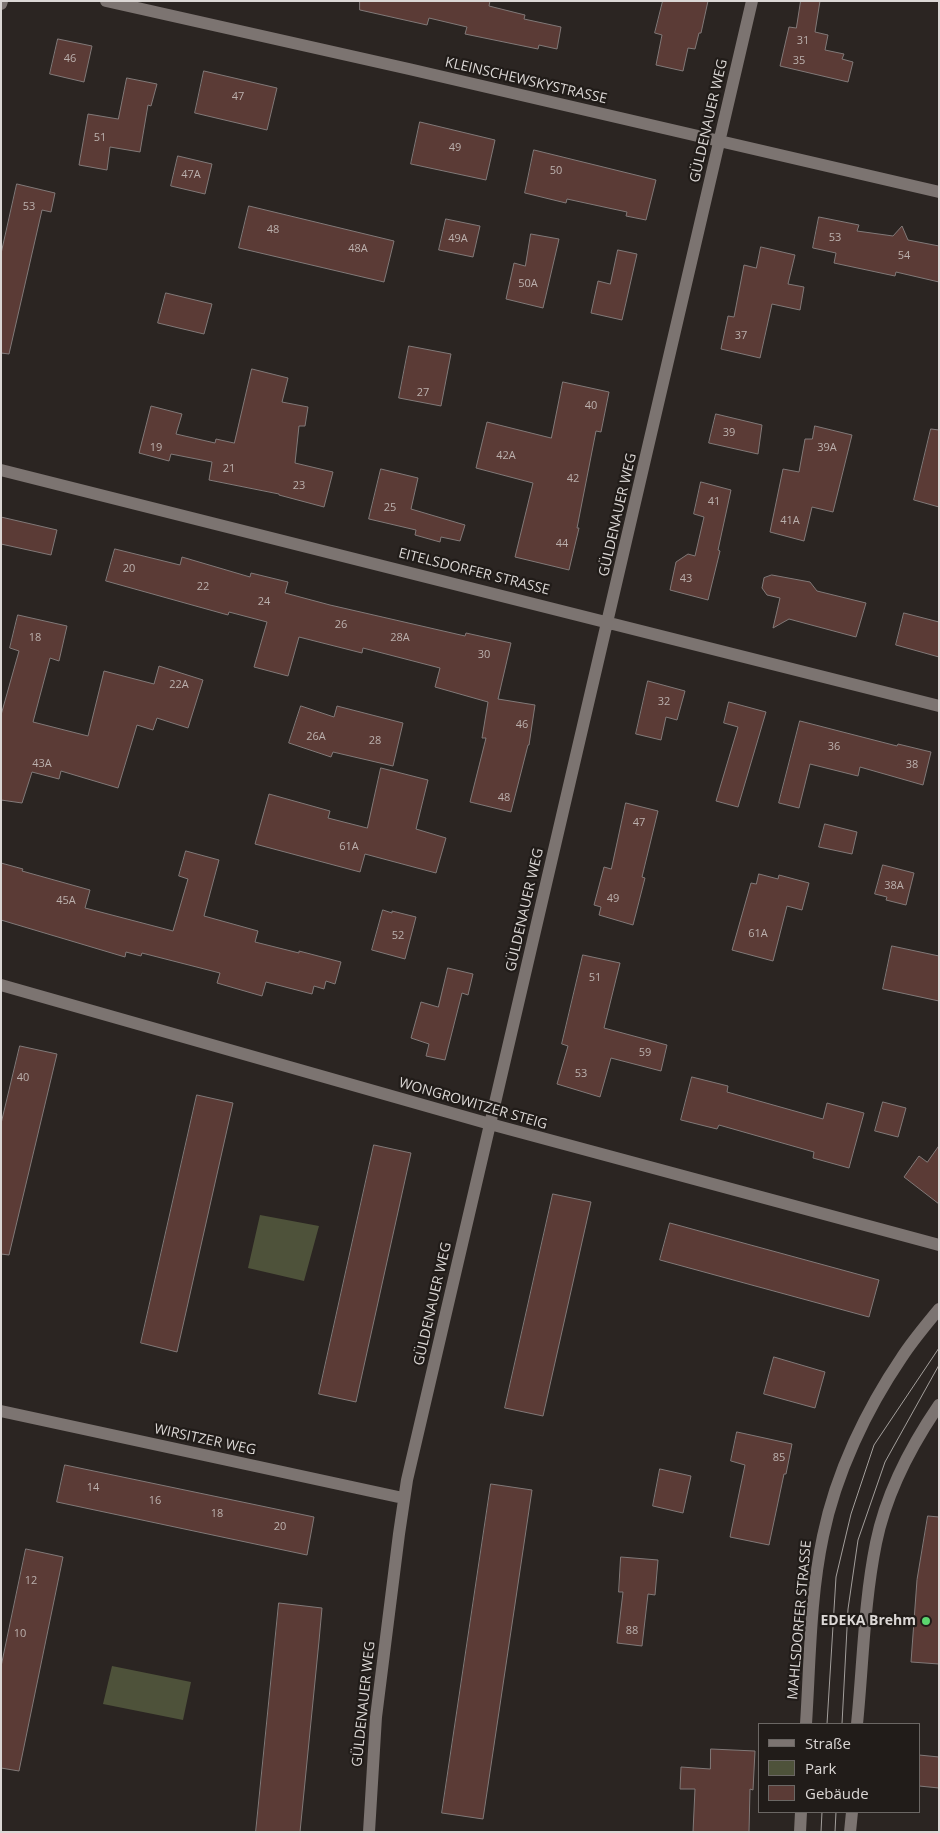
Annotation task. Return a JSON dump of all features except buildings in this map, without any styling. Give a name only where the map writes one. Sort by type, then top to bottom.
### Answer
[{"type":"street","name":"KLEINSCHEWSKYSTRASSE","points":[[106,1],[939,192]]},
{"type":"street","name":"GÜLDENAUER WEG","points":[[369,1832],[376,1717],[404,1498],[752,1]]},
{"type":"street","name":"EITELSDORFER STRASSE","points":[[1,470],[939,706]]},
{"type":"street","name":"WONGROWITZER STEIG","points":[[1,985],[490,1124],[939,1245]]},
{"type":"street","name":"MAHLSDORFER STRASSE","points":[[806,1723],[817,1577],[823,1536],[834,1494],[851,1450],[873,1404],[902,1356],[939,1309]]},
{"type":"street","points":[[857,1723],[869,1591],[876,1542],[889,1502],[906,1461],[925,1425],[939,1405]]},
{"type":"street","name":"WIRSITZER WEG","points":[[1,1411],[404,1498]]},
{"type":"street","points":[[800,1832],[801,1813]]},
{"type":"street","points":[[850,1832],[852,1813]]},
{"type":"green space","points":[[260,1215],[319,1226],[304,1281],[248,1268]]},
{"type":"green space","points":[[112,1666],[191,1682],[183,1720],[103,1704]]},
{"type":"tram line","points":[[827,1723],[836,1577],[851,1514],[874,1445],[939,1348]]},
{"type":"tram line","points":[[842,1723],[848,1609],[858,1540],[885,1462],[939,1365]]},
{"type":"tram line","points":[[821,1832],[822,1813]]},
{"type":"tram line","points":[[835,1832],[836,1813]]},
{"type":"place","name":"EDEKA Brehm","points":[[926,1621]]}]
